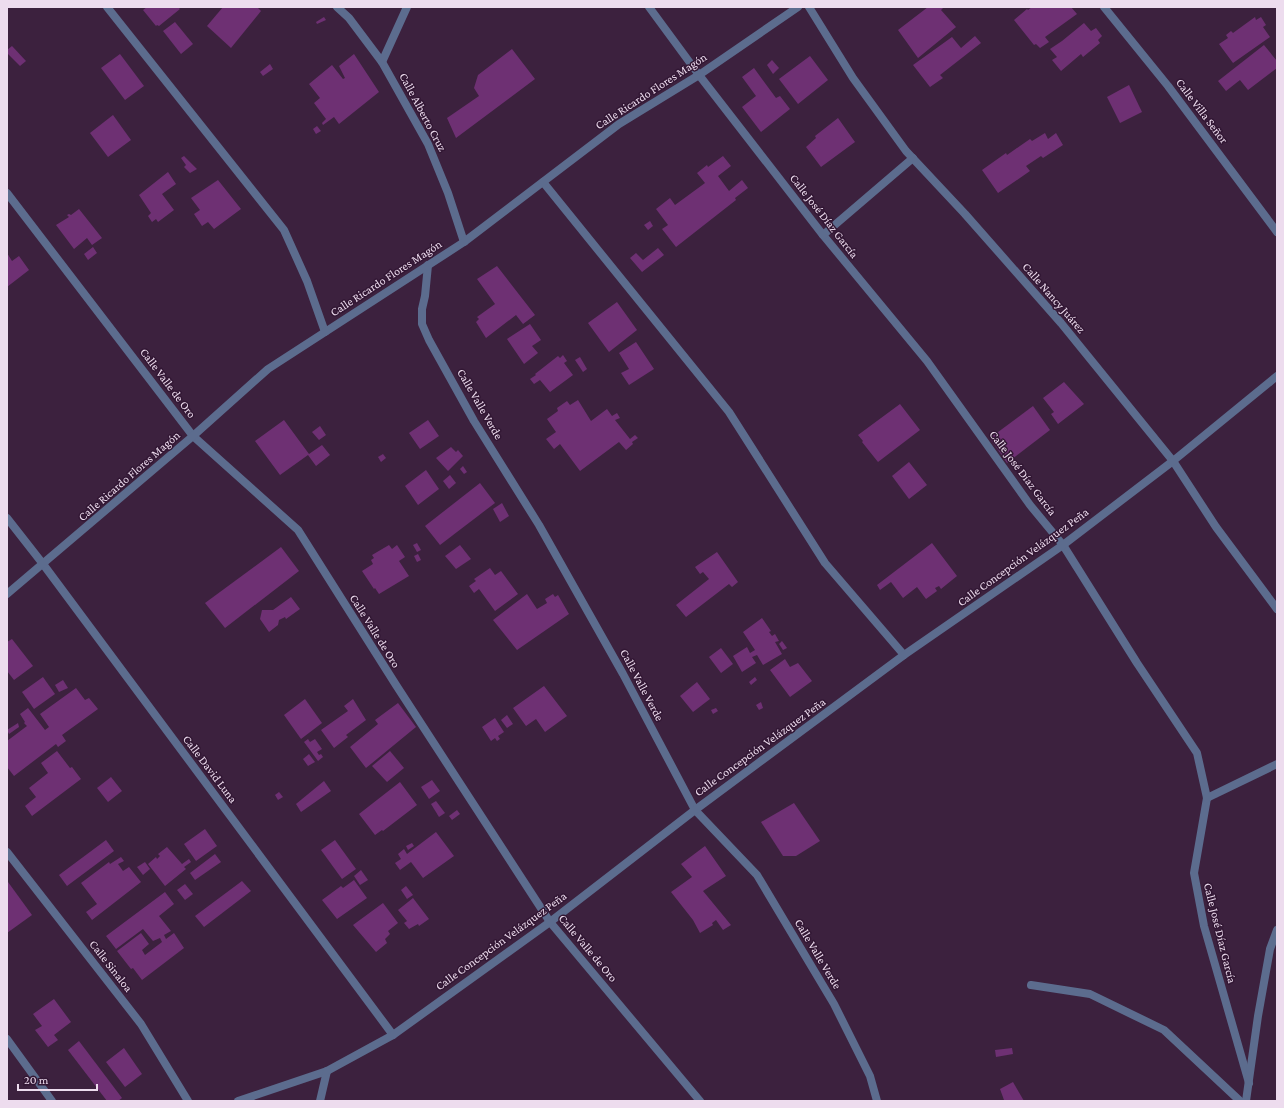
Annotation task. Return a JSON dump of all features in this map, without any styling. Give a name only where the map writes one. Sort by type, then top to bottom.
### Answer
[{"type":"street","points":[[107,7],[284,230],[308,281],[325,332]]},
{"type":"street","name":"Calle Alberto Cruz","points":[[337,7],[349,18],[382,62],[428,144],[448,193],[464,242]]},
{"type":"street","points":[[382,62],[407,7]]},
{"type":"street","name":"Calle José Díaz García","points":[[650,7],[699,75],[823,235],[927,361],[1030,505],[1063,544],[1137,663],[1197,753],[1207,798],[1194,873],[1204,926],[1249,1083]]},
{"type":"street","name":"Calle Ricardo Flores Magón","points":[[7,594],[193,436],[268,369],[464,242],[619,124],[699,75],[798,7]]},
{"type":"street","name":"Calle Nancy Juárez","points":[[809,7],[853,78],[906,151],[1060,323],[1173,461],[1216,527],[1277,609]]},
{"type":"street","name":"Calle Villa Señor","points":[[1104,7],[1168,86],[1277,232]]},
{"type":"street","points":[[823,235],[913,158]]},
{"type":"street","points":[[543,182],[729,412],[825,563],[904,655]]},
{"type":"street","name":"Calle Valle de Oro","points":[[7,193],[193,436],[298,530],[396,686],[550,922],[700,1101]]},
{"type":"street","name":"Calle Valle Verde","points":[[428,265],[425,296],[422,309],[422,324],[429,340],[474,421],[539,525],[623,674],[695,810],[758,875],[834,1004],[870,1076],[877,1101]]},
{"type":"street","name":"Calle Concepción Velázquez Peña","points":[[238,1101],[327,1071],[392,1035],[550,922],[695,810],[904,655],[1063,544],[1173,461],[1277,376]]},
{"type":"street","name":"Calle David Luna","points":[[7,518],[43,564],[392,1035]]},
{"type":"street","points":[[1207,798],[1277,764]]},
{"type":"street","name":"Calle Sinaloa","points":[[7,852],[141,1024],[188,1101]]},
{"type":"street","points":[[1246,1101],[1258,1016],[1270,949],[1277,930]]},
{"type":"street","points":[[1031,985],[1090,994],[1164,1030],[1240,1101]]},
{"type":"street","points":[[7,1039],[52,1101]]},
{"type":"street","points":[[320,1101],[327,1071]]},
{"type":"building","points":[[147,7],[178,7],[180,9],[159,26],[156,26],[143,10]]},
{"type":"building","points":[[223,7],[257,7],[261,11],[231,48],[207,26]]},
{"type":"building","points":[[928,7],[944,7],[941,10],[956,27],[918,58],[898,30]]},
{"type":"building","points":[[1032,7],[1071,7],[1077,14],[1045,37],[1049,42],[1040,48],[1036,44],[1034,45],[1014,20],[1027,9],[1028,10]]},
{"type":"building","points":[[324,17],[326,20],[317,24],[316,22]]},
{"type":"building","points":[[1255,17],[1256,20],[1261,17],[1266,25],[1263,27],[1270,37],[1233,63],[1219,44],[1228,38],[1226,35],[1231,31],[1233,33]]},
{"type":"building","points":[[175,22],[193,44],[181,54],[163,31]]},
{"type":"building","points":[[1084,23],[1091,31],[1096,28],[1102,36],[1098,40],[1100,43],[1083,57],[1081,54],[1061,71],[1052,60],[1057,57],[1050,49]]},
{"type":"building","points":[[975,36],[981,43],[940,75],[943,78],[930,87],[913,65],[952,37],[961,48]]},
{"type":"building","points":[[1264,45],[1277,61],[1277,68],[1248,90],[1240,80],[1226,91],[1218,81]]},
{"type":"building","points":[[12,46],[26,61],[20,66],[7,53],[7,50]]},
{"type":"building","points":[[512,49],[535,79],[456,138],[447,118],[479,96],[474,88],[478,75]]},
{"type":"building","points":[[120,54],[144,86],[125,100],[101,68]]},
{"type":"building","points":[[354,54],[379,92],[339,124],[334,117],[323,125],[322,123],[326,119],[314,103],[320,98],[309,84],[332,65],[343,79],[345,78],[339,66]]},
{"type":"building","points":[[810,56],[828,80],[798,104],[779,79]]},
{"type":"building","points":[[772,60],[779,68],[773,74],[767,65]]},
{"type":"building","points":[[270,64],[273,69],[263,76],[260,72]]},
{"type":"building","points":[[754,68],[776,98],[780,96],[790,109],[761,132],[742,107],[756,96],[742,77]]},
{"type":"building","points":[[1129,85],[1142,112],[1120,123],[1107,97]]},
{"type":"building","points":[[113,115],[131,140],[108,157],[90,133]]},
{"type":"building","points":[[838,118],[855,142],[821,167],[806,147],[816,138],[815,136]]},
{"type":"building","points":[[317,126],[321,131],[316,134],[313,129]]},
{"type":"building","points":[[1045,133],[1048,139],[1056,133],[1063,145],[1043,158],[1041,156],[1026,166],[1030,171],[998,193],[982,170],[1006,153],[1007,155],[1030,139],[1032,141]]},
{"type":"building","points":[[184,156],[197,169],[190,173],[184,167],[186,165],[181,158]]},
{"type":"building","points":[[723,156],[731,166],[718,176],[729,191],[742,180],[748,188],[735,198],[736,200],[676,247],[662,229],[668,225],[656,209],[670,198],[675,205],[705,183],[697,173],[707,165],[708,167]]},
{"type":"building","points":[[168,172],[176,184],[162,194],[174,210],[158,222],[156,219],[152,222],[148,216],[151,213],[139,195]]},
{"type":"building","points":[[218,180],[241,209],[214,229],[208,222],[202,226],[194,214],[200,210],[191,198]]},
{"type":"building","points":[[79,209],[102,238],[92,245],[87,238],[74,249],[56,225],[69,217],[67,215],[71,215]]},
{"type":"building","points":[[650,221],[653,226],[648,230],[644,225]]},
{"type":"building","points":[[93,247],[97,253],[88,260],[84,254]]},
{"type":"building","points":[[658,248],[664,255],[642,272],[630,258],[636,253],[643,260]]},
{"type":"building","points":[[7,253],[12,261],[19,256],[29,270],[7,287]]},
{"type":"building","points":[[497,266],[535,315],[523,324],[516,315],[486,338],[476,322],[479,319],[477,317],[495,304],[477,279]]},
{"type":"building","points":[[617,302],[637,330],[609,352],[588,323]]},
{"type":"building","points":[[530,324],[541,340],[532,346],[538,353],[524,364],[507,339]]},
{"type":"building","points":[[636,342],[654,369],[629,385],[621,373],[629,369],[619,353]]},
{"type":"building","points":[[563,355],[567,361],[564,363],[573,375],[550,392],[540,380],[534,384],[530,379],[536,375],[535,374],[558,356],[560,358]]},
{"type":"building","points":[[580,357],[587,369],[583,372],[575,360]]},
{"type":"building","points":[[1064,382],[1084,404],[1058,424],[1051,414],[1054,412],[1043,398]]},
{"type":"building","points":[[578,400],[591,421],[607,409],[612,416],[617,413],[620,418],[615,420],[630,439],[635,435],[638,438],[632,442],[633,444],[626,450],[619,442],[580,471],[560,444],[554,449],[546,439],[556,432],[547,419],[558,411],[557,408],[567,401],[570,405]]},
{"type":"building","points":[[900,404],[920,430],[878,462],[858,435]]},
{"type":"building","points":[[1033,406],[1050,430],[1007,463],[990,438]]},
{"type":"building","points":[[284,420],[309,454],[322,445],[330,455],[316,466],[308,455],[280,475],[255,441]]},
{"type":"building","points":[[428,420],[439,436],[420,449],[409,433]]},
{"type":"building","points":[[320,426],[326,435],[319,440],[312,432]]},
{"type":"building","points":[[451,447],[456,452],[458,450],[463,456],[448,471],[436,458]]},
{"type":"building","points":[[383,454],[386,458],[381,462],[378,457]]},
{"type":"building","points":[[909,462],[927,485],[909,499],[892,476]]},
{"type":"building","points":[[463,466],[467,472],[464,474],[460,469]]},
{"type":"building","points":[[426,470],[439,489],[418,505],[405,486]]},
{"type":"building","points":[[450,475],[456,483],[449,489],[443,481]]},
{"type":"building","points":[[480,483],[495,503],[440,545],[425,526]]},
{"type":"building","points":[[502,503],[509,516],[500,522],[493,509]]},
{"type":"building","points":[[417,543],[421,550],[417,552],[413,545]]},
{"type":"building","points":[[932,543],[957,576],[941,589],[939,586],[935,588],[937,591],[926,599],[917,587],[903,598],[891,582],[880,590],[877,585]]},
{"type":"building","points":[[389,545],[392,549],[397,545],[405,557],[399,561],[409,576],[379,594],[362,571],[373,564],[371,560],[374,558],[372,555]]},
{"type":"building","points":[[460,545],[471,559],[456,569],[445,556]]},
{"type":"building","points":[[281,547],[299,571],[225,628],[205,603]]},
{"type":"building","points":[[717,552],[738,582],[732,587],[729,584],[686,617],[676,605],[709,579],[703,572],[700,574],[695,567]]},
{"type":"building","points":[[418,554],[421,560],[417,562],[414,556]]},
{"type":"building","points":[[490,568],[495,575],[501,571],[518,594],[495,611],[479,589],[474,593],[469,586],[476,581],[474,579]]},
{"type":"building","points":[[527,594],[537,609],[547,603],[545,599],[553,594],[555,597],[558,595],[569,614],[517,650],[493,620]]},
{"type":"building","points":[[291,597],[300,609],[286,619],[285,617],[279,620],[278,625],[269,632],[260,619],[262,610],[273,610]]},
{"type":"building","points":[[762,618],[771,631],[769,632],[772,636],[775,634],[779,641],[775,642],[782,654],[763,665],[757,655],[752,657],[756,663],[742,672],[733,656],[747,647],[750,653],[755,650],[743,632]]},
{"type":"building","points":[[12,639],[33,666],[14,680],[7,671],[7,642]]},
{"type":"building","points":[[782,641],[787,648],[783,650],[779,644]]},
{"type":"building","points":[[721,648],[733,664],[721,673],[709,657]]},
{"type":"building","points":[[785,659],[790,667],[798,663],[812,681],[790,697],[770,670]]},
{"type":"building","points":[[43,677],[55,694],[34,709],[22,692]]},
{"type":"building","points":[[755,677],[757,680],[751,685],[749,682]]},
{"type":"building","points":[[63,680],[68,688],[59,692],[55,685]]},
{"type":"building","points":[[697,682],[710,699],[693,712],[680,696]]},
{"type":"building","points":[[544,686],[567,716],[545,732],[536,719],[526,726],[513,708]]},
{"type":"building","points":[[76,688],[85,700],[89,698],[98,709],[62,735],[66,741],[58,747],[56,744],[14,776],[7,767],[7,741],[27,726],[20,714],[28,708],[45,730],[49,727],[40,714]]},
{"type":"building","points":[[305,699],[322,723],[301,739],[284,715]]},
{"type":"building","points":[[353,699],[366,720],[346,735],[348,737],[334,748],[321,730],[348,711],[344,706]]},
{"type":"building","points":[[761,702],[763,708],[759,710],[756,705]]},
{"type":"building","points":[[398,703],[416,727],[366,768],[350,747],[378,724],[375,720]]},
{"type":"building","points":[[716,708],[718,711],[713,714],[711,710]]},
{"type":"building","points":[[507,715],[513,724],[507,728],[501,720]]},
{"type":"building","points":[[495,718],[504,732],[498,736],[500,739],[497,741],[495,738],[491,741],[482,727]]},
{"type":"building","points":[[18,723],[19,727],[9,734],[7,730]]},
{"type":"building","points":[[308,739],[310,742],[315,739],[322,749],[317,752],[323,757],[318,761],[304,742]]},
{"type":"building","points":[[57,751],[81,779],[32,816],[25,806],[36,797],[29,788],[48,773],[41,763]]},
{"type":"building","points":[[390,751],[404,768],[387,782],[372,766]]},
{"type":"building","points":[[309,754],[315,762],[308,766],[303,759]]},
{"type":"building","points":[[111,777],[122,791],[108,802],[97,788]]},
{"type":"building","points":[[432,780],[440,791],[429,799],[421,787]]},
{"type":"building","points":[[324,781],[331,791],[301,812],[296,804]]},
{"type":"building","points":[[400,782],[417,805],[383,831],[382,830],[375,835],[359,814]]},
{"type":"building","points":[[279,792],[283,797],[278,800],[275,795]]},
{"type":"building","points":[[436,801],[445,813],[439,817],[431,804]]},
{"type":"building","points":[[794,803],[820,841],[796,856],[783,856],[761,822]]},
{"type":"building","points":[[457,810],[460,814],[452,820],[449,816]]},
{"type":"building","points":[[205,829],[217,846],[196,861],[184,844]]},
{"type":"building","points":[[436,832],[454,856],[423,878],[411,862],[400,870],[395,863],[401,859],[398,854],[404,849],[407,854]]},
{"type":"building","points":[[106,840],[114,851],[67,886],[59,875]]},
{"type":"building","points":[[335,840],[356,869],[342,879],[321,850]]},
{"type":"building","points":[[412,843],[414,846],[408,850],[406,846]]},
{"type":"building","points":[[705,846],[726,876],[703,891],[731,925],[723,930],[716,920],[712,923],[713,925],[700,933],[693,920],[671,892],[692,877],[681,864]]},
{"type":"building","points":[[167,847],[182,864],[189,859],[191,862],[184,867],[186,869],[165,886],[148,864],[156,857],[157,859],[160,856],[158,854]]},
{"type":"building","points":[[215,854],[221,862],[195,880],[190,873]]},
{"type":"building","points":[[121,857],[124,861],[118,864],[123,871],[129,867],[141,882],[92,920],[86,912],[97,904],[81,883],[109,862],[110,864]]},
{"type":"building","points":[[145,862],[150,869],[143,875],[137,867]]},
{"type":"building","points":[[361,870],[368,880],[360,885],[354,876]]},
{"type":"building","points":[[354,880],[367,898],[337,919],[322,900],[341,886],[343,888]]},
{"type":"building","points":[[242,881],[251,891],[204,927],[195,916]]},
{"type":"building","points":[[8,882],[32,915],[7,933],[7,883]]},
{"type":"building","points":[[185,884],[193,894],[185,900],[177,890]]},
{"type":"building","points":[[406,886],[413,895],[407,899],[401,890]]},
{"type":"building","points":[[165,892],[174,904],[159,916],[171,931],[164,935],[166,939],[174,933],[184,948],[142,980],[117,951],[141,933],[149,944],[142,950],[145,955],[162,942],[160,938],[153,941],[143,929],[116,949],[106,936]]},
{"type":"building","points":[[413,898],[429,919],[419,926],[418,924],[409,929],[404,923],[407,921],[398,910]]},
{"type":"building","points":[[383,903],[398,923],[388,931],[390,934],[385,939],[387,943],[376,952],[353,925]]},
{"type":"building","points":[[54,999],[71,1022],[54,1035],[58,1040],[48,1047],[35,1030],[42,1026],[33,1014]]},
{"type":"building","points":[[79,1041],[122,1098],[118,1101],[107,1101],[68,1050]]},
{"type":"building","points":[[124,1048],[142,1074],[125,1087],[106,1062]]},
{"type":"building","points":[[1012,1048],[1013,1054],[996,1057],[995,1050]]},
{"type":"building","points":[[1013,1082],[1024,1101],[1004,1100],[1000,1089]]}]
